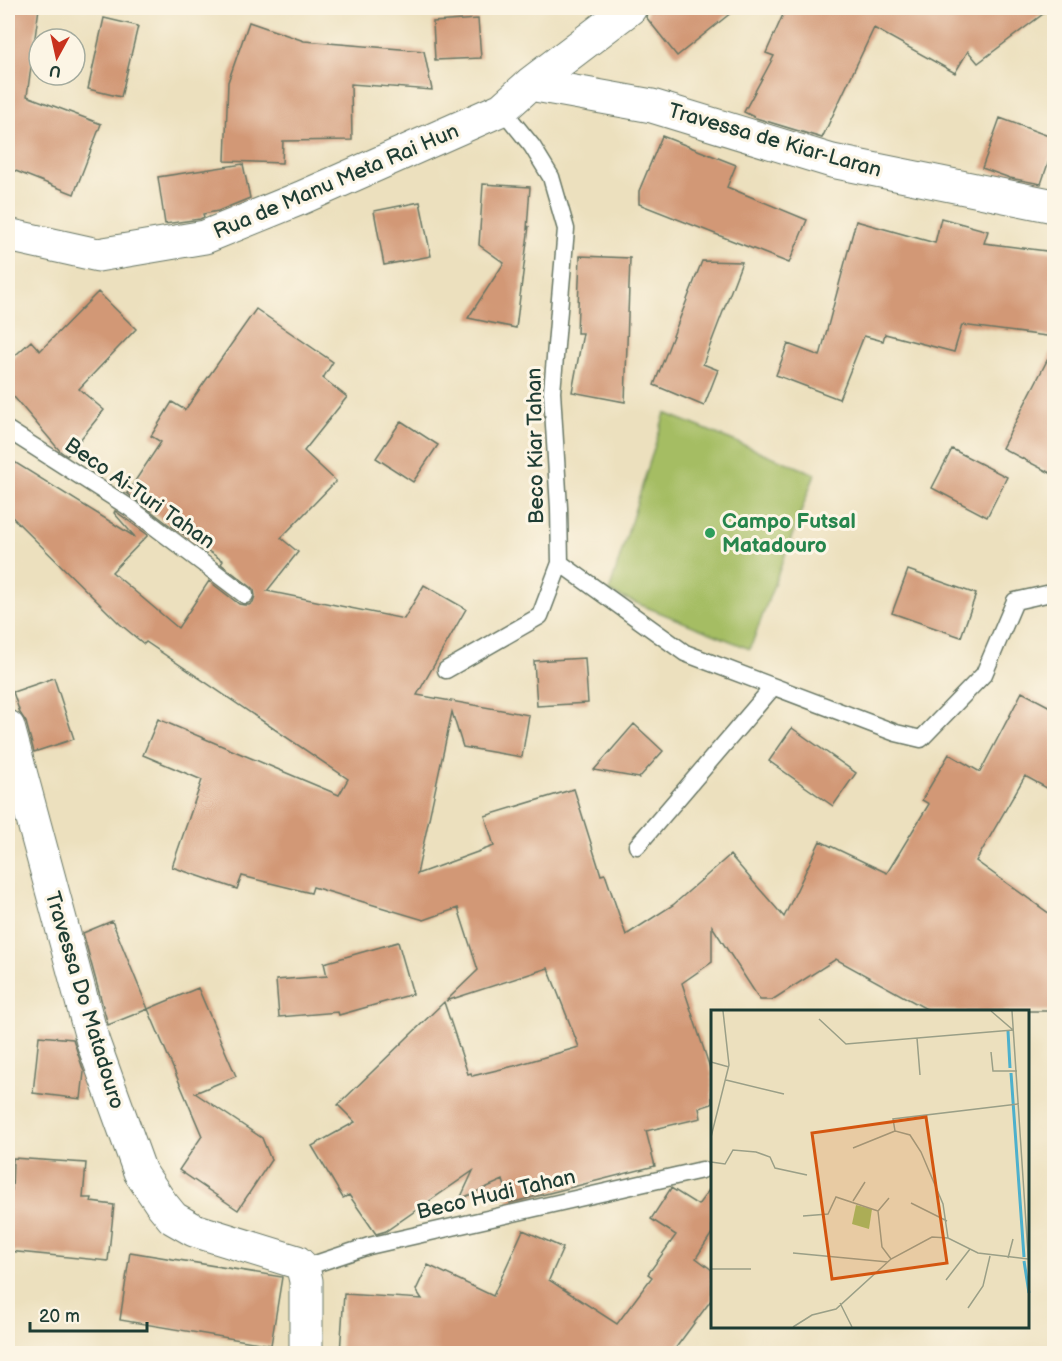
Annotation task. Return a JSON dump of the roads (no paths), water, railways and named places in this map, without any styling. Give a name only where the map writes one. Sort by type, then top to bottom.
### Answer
[{"type":"street","name":"Rua de Manu Meta Rai Hun","points":[[8,235],[98,255],[205,237],[301,198],[502,109],[630,8]]},
{"type":"street","name":"Travessa de Kiar-Laran","points":[[531,84],[652,106],[832,161],[1054,206]]},
{"type":"street","name":"Travessa Do Matadouro","points":[[8,728],[93,1042],[140,1172],[159,1202],[173,1218],[194,1230],[297,1262],[303,1268]]},
{"type":"street","points":[[303,1268],[306,1281],[306,1353]]},
{"type":"lane","name":"Beco Kiar Tahan","points":[[446,670],[540,616],[560,563],[552,392],[566,229],[551,177],[532,146],[502,109]]},
{"type":"lane","name":"Beco Ai-Turi Tahan","points":[[8,430],[130,508],[245,595]]},
{"type":"lane","points":[[560,563],[685,653],[896,733],[921,739],[984,674],[1015,601],[1054,593]]},
{"type":"lane","points":[[637,846],[774,687]]},
{"type":"lane","name":"Beco Hudi Tahan","points":[[303,1268],[369,1246],[702,1170]]},
{"type":"place","name":"Campo Futsal Matadouro","points":[[710,533]]}]
